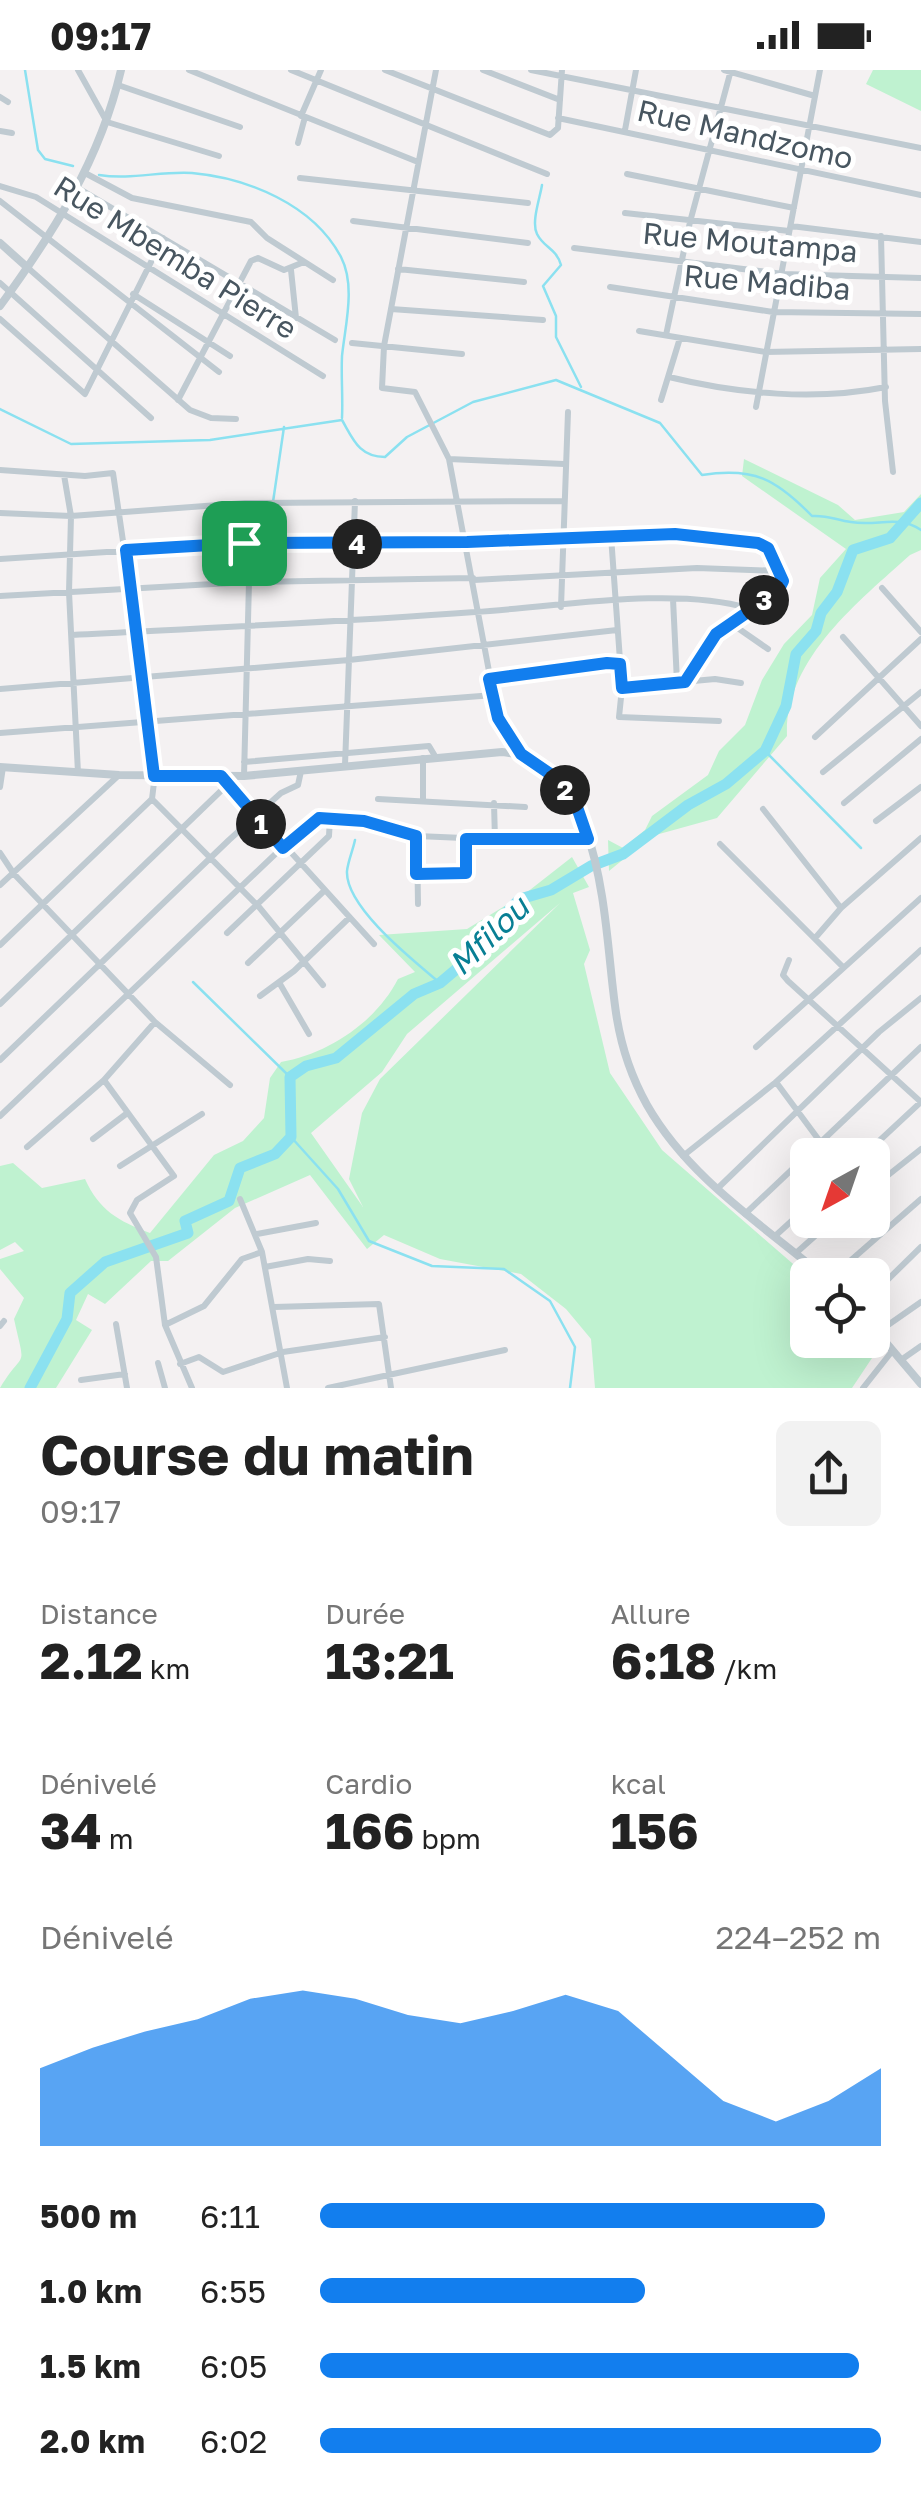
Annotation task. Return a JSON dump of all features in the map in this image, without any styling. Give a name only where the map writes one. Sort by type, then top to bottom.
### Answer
[{"type":"street","points":[[78,70],[107,122],[219,156]]},
{"type":"street","points":[[0,306],[48,239],[86,174],[107,122],[121,70]]},
{"type":"street","points":[[189,70],[418,162]]},
{"type":"street","points":[[291,70],[547,174]]},
{"type":"street","points":[[298,143],[303,117],[321,70]]},
{"type":"street","points":[[385,70],[554,133],[562,73]]},
{"type":"street","points":[[436,70],[384,346],[382,388],[415,392],[449,459],[498,718],[521,754],[559,780],[578,810],[599,877],[626,1060],[649,1108],[683,1156],[745,1214],[802,1258]]},
{"type":"street","points":[[483,70],[560,100]]},
{"type":"street","points":[[531,70],[562,73],[719,109],[921,148]]},
{"type":"street","points":[[624,130],[636,70]]},
{"type":"street","points":[[756,407],[820,70]]},
{"type":"street","points":[[666,334],[728,71],[816,96]]},
{"type":"street","points":[[118,86],[240,127]]},
{"type":"street","points":[[0,97],[8,102]]},
{"type":"street","name":"Rue Mandzomo","points":[[558,118],[921,195]]},
{"type":"street","points":[[0,132],[12,133]]},
{"type":"street","points":[[86,174],[132,198],[251,222],[334,280]]},
{"type":"street","points":[[627,174],[794,208]]},
{"type":"street","points":[[300,178],[528,203]]},
{"type":"street","name":"Rue Mbemba Pierre","points":[[0,186],[36,197],[322,376]]},
{"type":"street","points":[[78,188],[334,340]]},
{"type":"street","points":[[0,201],[219,372]]},
{"type":"street","points":[[625,213],[921,242]]},
{"type":"street","points":[[353,221],[528,244]]},
{"type":"street","points":[[881,236],[893,472]]},
{"type":"street","points":[[0,319],[81,394],[88,392],[128,303],[163,238]]},
{"type":"street","points":[[0,242],[197,415],[236,419]]},
{"type":"street","name":"Rue Moutampa","points":[[574,248],[783,274],[921,278]]},
{"type":"street","points":[[178,400],[254,259],[291,270],[304,262]]},
{"type":"street","points":[[398,268],[524,282]]},
{"type":"street","points":[[291,270],[296,320]]},
{"type":"street","points":[[0,282],[151,418]]},
{"type":"street","name":"Rue Madiba","points":[[610,286],[773,312],[921,314]]},
{"type":"street","points":[[133,294],[230,356]]},
{"type":"street","points":[[391,309],[543,320]]},
{"type":"street","points":[[639,331],[765,352],[921,349]]},
{"type":"street","points":[[660,400],[680,338]]},
{"type":"street","points":[[352,343],[462,354]]},
{"type":"street","points":[[669,376],[759,391],[826,394],[886,387]]},
{"type":"street","points":[[561,606],[560,538],[568,412]]},
{"type":"street","points":[[449,459],[564,464]]},
{"type":"street","points":[[0,470],[64,475],[113,473],[138,632],[154,776],[152,799],[0,945]]},
{"type":"street","points":[[64,475],[72,516],[69,592],[78,773]]},
{"type":"street","points":[[0,513],[72,516],[245,503],[562,501]]},
{"type":"street","points":[[345,764],[355,502]]},
{"type":"street","points":[[612,536],[622,688],[619,718],[719,721]]},
{"type":"street","points":[[0,559],[244,543],[467,542],[612,536],[749,540],[768,548],[782,572],[778,591],[728,622],[702,650],[681,682]]},
{"type":"street","points":[[0,596],[249,582],[560,578],[698,568],[782,572]]},
{"type":"street","points":[[244,776],[249,582]]},
{"type":"street","points":[[815,737],[921,636],[882,588]]},
{"type":"street","points":[[72,635],[350,622],[673,598],[729,602],[750,608]]},
{"type":"street","points":[[673,598],[681,682]]},
{"type":"street","points":[[728,622],[768,649]]},
{"type":"street","points":[[0,688],[350,660],[617,630]]},
{"type":"street","points":[[843,637],[921,726]]},
{"type":"street","points":[[489,679],[620,664]]},
{"type":"street","points":[[622,688],[715,679],[741,684]]},
{"type":"street","points":[[824,772],[921,692]]},
{"type":"street","points":[[0,733],[494,695]]},
{"type":"street","points":[[844,803],[921,739]]},
{"type":"street","points":[[244,762],[416,747],[432,747],[434,756]]},
{"type":"street","points":[[416,747],[422,801]]},
{"type":"street","points":[[384,749],[384,761]]},
{"type":"street","points":[[0,788],[2,767],[119,775],[244,776],[434,756],[521,754]]},
{"type":"street","points":[[0,1060],[209,859],[282,792],[298,785],[301,770]]},
{"type":"street","points":[[0,885],[119,775]]},
{"type":"street","points":[[221,776],[255,818],[374,944]]},
{"type":"street","points":[[0,1004],[226,786]]},
{"type":"street","points":[[876,821],[921,787]]},
{"type":"street","points":[[152,799],[259,907],[323,985]]},
{"type":"street","points":[[378,800],[525,807]]},
{"type":"street","points":[[494,803],[496,840]]},
{"type":"street","points":[[763,809],[841,908]]},
{"type":"street","points":[[0,1116],[310,821],[330,818],[416,836],[588,839]]},
{"type":"street","points":[[227,933],[301,867],[331,832],[330,818]]},
{"type":"street","points":[[416,836],[418,904]]},
{"type":"street","points":[[816,937],[841,908],[921,838]]},
{"type":"street","points":[[416,874],[466,873],[466,839]]},
{"type":"street","points":[[720,844],[843,967]]},
{"type":"street","points":[[0,853],[14,874],[155,1022],[230,1085]]},
{"type":"street","points":[[248,964],[324,892]]},
{"type":"street","points":[[756,1047],[921,898]]},
{"type":"street","points":[[260,996],[280,984],[349,918]]},
{"type":"street","points":[[683,1156],[776,1082],[921,950]]},
{"type":"street","points":[[788,960],[783,975],[921,1102],[882,1138]]},
{"type":"street","points":[[280,984],[309,1034]]},
{"type":"street","points":[[717,1189],[921,998]]},
{"type":"street","points":[[27,1147],[104,1080],[155,1022]]},
{"type":"street","points":[[824,1138],[921,1048]]},
{"type":"street","points":[[104,1080],[174,1176],[131,1207],[132,1218],[156,1257],[165,1324],[192,1388]]},
{"type":"street","points":[[776,1082],[817,1138]]},
{"type":"street","points":[[92,1139],[126,1114]]},
{"type":"street","points":[[120,1166],[202,1114]]},
{"type":"street","points":[[890,1174],[921,1149]]},
{"type":"street","points":[[745,1214],[790,1171]]},
{"type":"street","points":[[240,1200],[258,1234],[288,1388]]},
{"type":"street","points":[[854,1258],[921,1200]]},
{"type":"street","points":[[774,1237],[790,1222]]},
{"type":"street","points":[[258,1234],[316,1224]]},
{"type":"street","points":[[796,1253],[813,1238]]},
{"type":"street","points":[[890,1277],[921,1247]]},
{"type":"street","points":[[165,1324],[204,1306],[242,1260],[262,1252]]},
{"type":"street","points":[[265,1267],[308,1259],[330,1261]]},
{"type":"street","points":[[274,1307],[372,1301],[382,1307],[392,1388]]},
{"type":"street","points":[[890,1320],[921,1302]]},
{"type":"street","points":[[116,1324],[127,1388]]},
{"type":"street","points":[[180,1364],[199,1357],[223,1372],[282,1352],[385,1337]]},
{"type":"street","points":[[890,1346],[921,1384]]},
{"type":"street","points":[[901,1360],[921,1346]]},
{"type":"street","points":[[328,1388],[505,1350]]},
{"type":"street","points":[[863,1388],[893,1350]]},
{"type":"street","points":[[158,1363],[166,1388]]},
{"type":"street","points":[[81,1380],[125,1374]]},
{"type":"green space","points":[[873,70],[921,70],[921,111],[866,84]]},
{"type":"green space","points":[[744,459],[838,505],[855,520],[904,512],[921,494],[921,550],[868,592],[828,635],[798,682],[789,708],[787,736],[717,818],[652,836],[609,871],[608,840],[623,848],[645,830],[652,816],[708,775],[719,751],[745,725],[762,680],[784,644],[812,615],[820,578],[846,549],[742,476]]},
{"type":"green space","points":[[572,857],[589,887],[573,893],[590,950],[584,964],[610,1073],[662,1150],[790,1261],[790,1358],[872,1358],[852,1388],[595,1388],[591,1339],[566,1309],[521,1274],[440,1259],[384,1235],[367,1249],[310,1175],[235,1208],[168,1261],[151,1261],[105,1304],[88,1294],[76,1320],[92,1330],[56,1388],[0,1388],[21,1358],[14,1319],[24,1298],[0,1269],[0,1259],[24,1251],[15,1242],[0,1250],[0,1166],[13,1163],[42,1188],[85,1179],[111,1213],[150,1233],[214,1155],[243,1141],[264,1118],[270,1078],[281,1062],[316,1052],[349,1034],[377,1009],[398,979],[415,972],[379,935],[467,929],[526,893]],"holes":[[[560,903],[380,1079],[362,1113],[349,1179],[363,1207],[311,1133],[382,1072],[407,1034]]]},
{"type":"waterway","points":[[25,70],[38,150],[45,159],[73,166]]},
{"type":"waterway","points":[[99,175],[213,176],[277,197],[314,222],[341,257],[348,280],[342,418]]},
{"type":"waterway","points":[[542,185],[535,229],[561,265],[543,286],[556,316],[556,337],[581,387]]},
{"type":"waterway","points":[[0,409],[71,444],[210,440],[342,420],[363,450],[385,457],[407,437],[473,402],[556,380],[660,423],[702,475],[736,473],[763,479],[787,493],[812,516],[861,523],[903,523],[921,530]]},
{"type":"waterway","points":[[257,567],[267,543],[284,427]]},
{"type":"waterway","name":"Mfilou","points":[[30,1388],[67,1319],[70,1293],[105,1262],[188,1233],[185,1221],[229,1201],[240,1168],[275,1154],[291,1137],[290,1077],[306,1066],[336,1058],[414,994],[440,983],[498,934],[506,913],[520,899],[551,890],[591,866],[623,854],[688,805],[726,784],[765,751],[786,706],[796,654],[816,631],[853,550],[890,538],[921,503]]},
{"type":"waterway","points":[[765,751],[861,848]]},
{"type":"waterway","points":[[355,840],[347,871],[357,901],[383,932],[440,983]]},
{"type":"waterway","points":[[193,982],[290,1077]]},
{"type":"waterway","points":[[291,1137],[338,1189],[369,1241],[432,1266],[504,1269],[550,1301],[575,1347],[570,1388]]},
{"type":"route","points":[[675,534],[740,538],[768,548],[783,581],[778,591],[728,622],[716,634],[702,650],[685,682],[622,688],[620,664],[607,663],[489,679],[498,718],[521,754],[559,780],[578,810],[588,839],[466,839],[466,873],[416,874],[416,836],[364,821],[314,818],[283,848],[221,776],[154,776],[156,766],[126,550],[244,543],[467,542],[675,534]]}]
